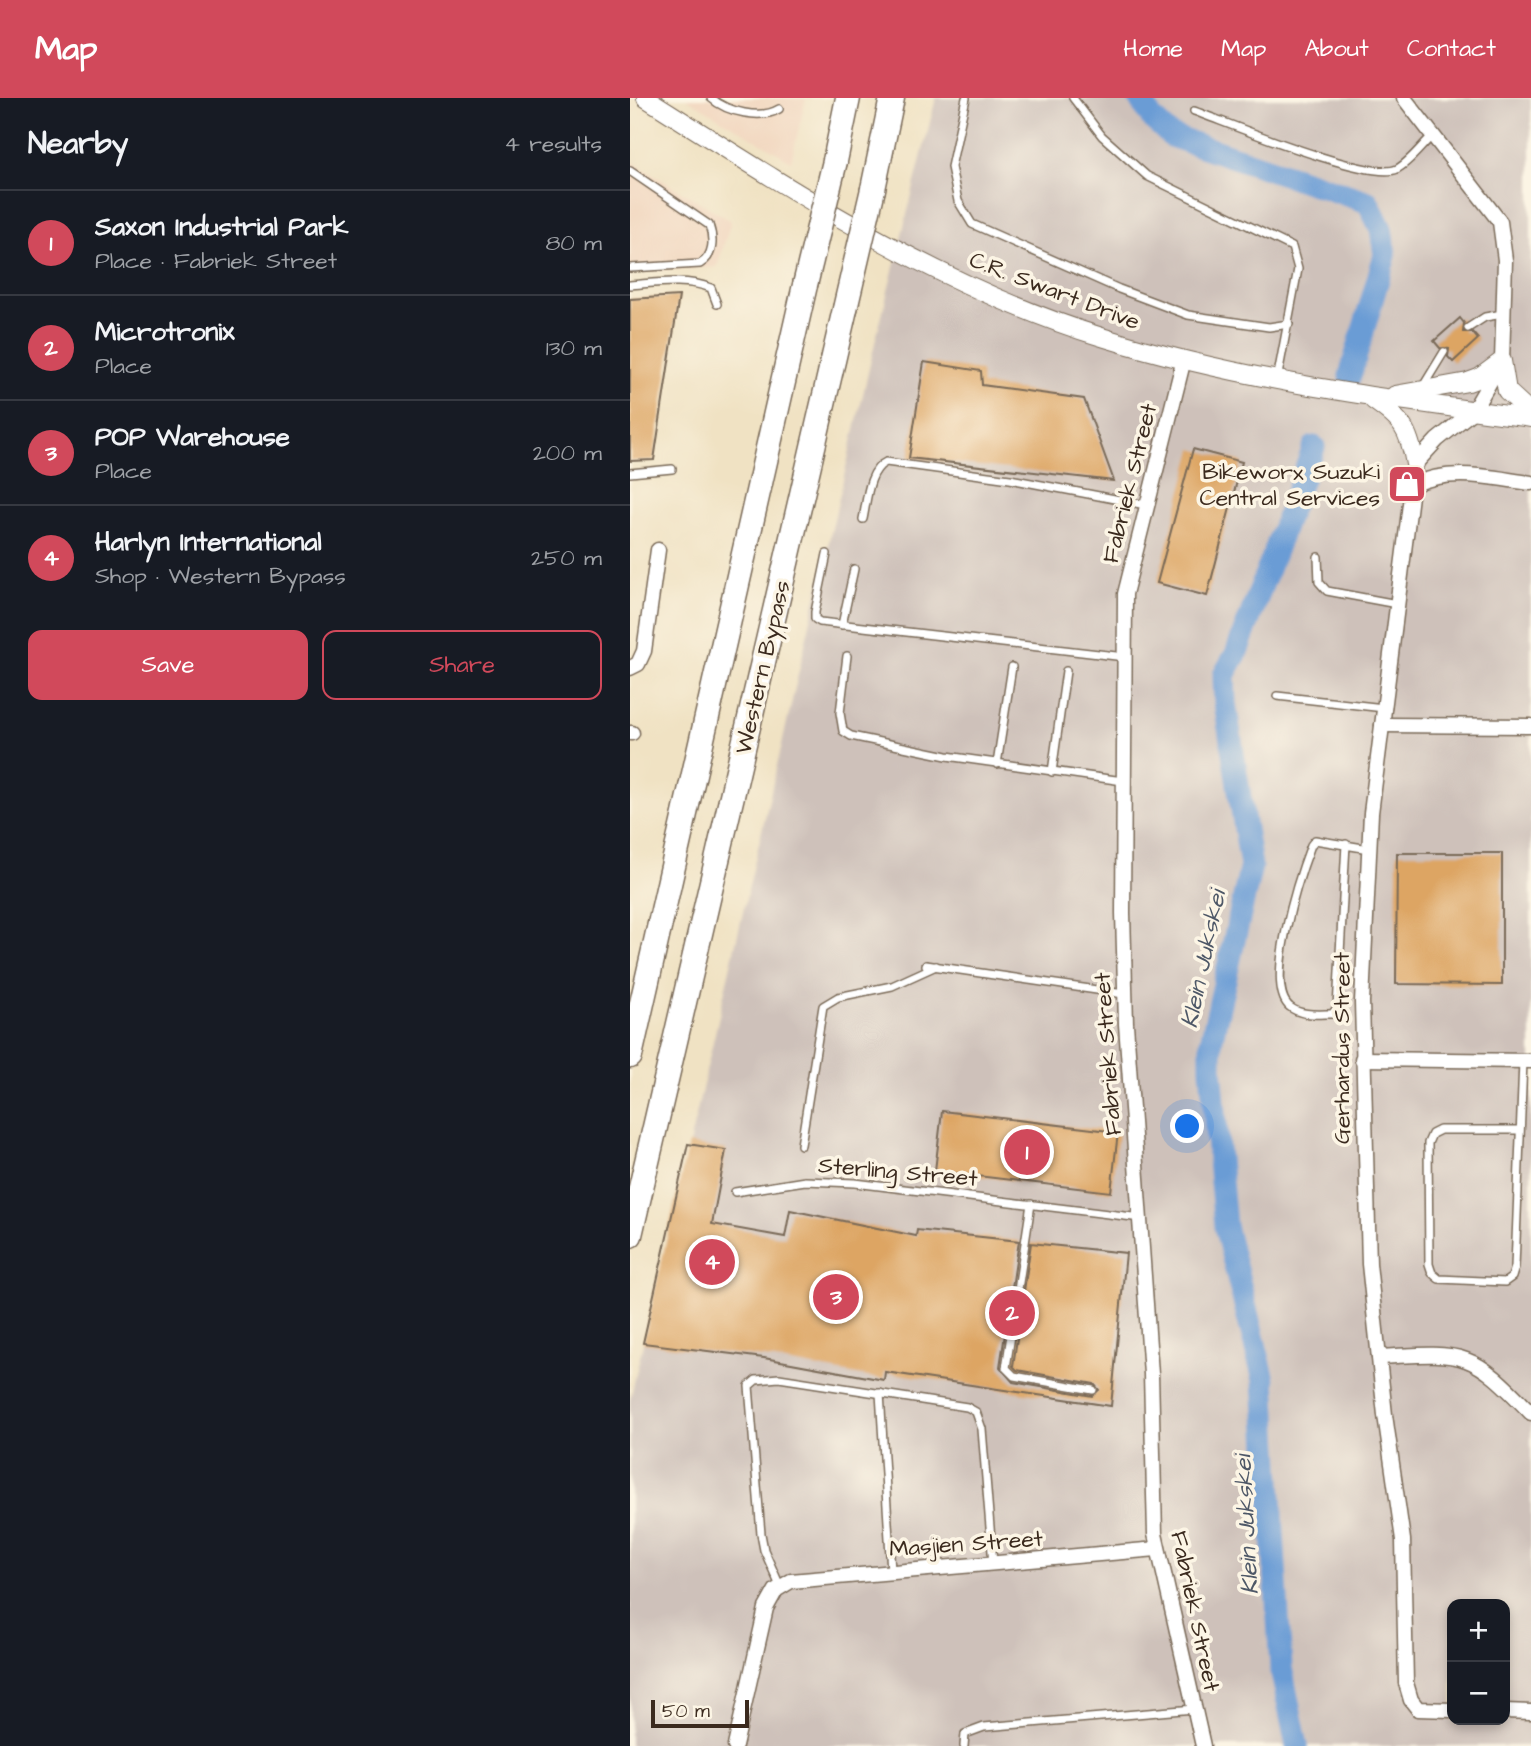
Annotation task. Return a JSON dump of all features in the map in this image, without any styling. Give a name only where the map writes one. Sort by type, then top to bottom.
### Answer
[{"type":"highway","name":"Western Bypass","points":[[630,1056],[848,98]]},
{"type":"highway","name":"Western Bypass","points":[[630,1235],[892,98]]},
{"type":"street","name":"C.R. Swart Drive","points":[[646,98],[753,166],[927,266],[1066,325],[1184,359],[1277,381],[1372,398],[1531,416]]},
{"type":"street","points":[[1404,98],[1500,222],[1505,260],[1502,361],[1507,391],[1531,416]]},
{"type":"street","name":"Fabriek Street","points":[[1184,359],[1125,594],[1124,994],[1151,1374],[1157,1549],[1203,1746]]},
{"type":"street","points":[[1372,398],[1479,378],[1502,361]]},
{"type":"street","points":[[1415,464],[1437,440],[1473,411],[1502,361]]},
{"type":"street","points":[[1372,398],[1399,419],[1412,444],[1415,464]]},
{"type":"street","name":"Gerhardus Street","points":[[1415,464],[1369,849],[1363,934],[1362,1059],[1368,1264],[1403,1539],[1406,1683],[1411,1700],[1418,1709],[1447,1710]]},
{"type":"street","points":[[1413,485],[1437,475],[1458,474],[1531,483]]},
{"type":"street","points":[[630,668],[638,664],[644,651],[658,550]]},
{"type":"street","points":[[1382,725],[1531,726]]},
{"type":"street","points":[[1362,1059],[1527,1060]]},
{"type":"street","points":[[1379,1357],[1454,1356],[1476,1362],[1490,1371],[1531,1413]]},
{"type":"street","name":"Masjien Street","points":[[780,1586],[804,1578],[1157,1549]]},
{"type":"street","points":[[735,1746],[758,1634],[770,1598],[780,1586]]},
{"type":"street","points":[[1510,1711],[1531,1712]]},
{"type":"lane","points":[[712,98],[739,110],[763,116],[779,109]]},
{"type":"lane","points":[[966,98],[951,167],[958,201],[972,224],[1119,289],[1188,315],[1269,327],[1289,324]]},
{"type":"lane","points":[[1073,98],[1102,136],[1147,176],[1292,247],[1298,268],[1277,381]]},
{"type":"lane","points":[[1194,111],[1312,154],[1374,170],[1396,169],[1433,135]]},
{"type":"lane","points":[[630,171],[709,225],[712,242],[707,260],[700,264],[630,268]]},
{"type":"lane","points":[[630,285],[672,282],[701,285],[710,288],[717,304]]},
{"type":"lane","points":[[1468,328],[1485,317],[1505,314]]},
{"type":"lane","points":[[1419,391],[1444,352]]},
{"type":"lane","points":[[863,519],[873,474],[878,466],[886,462],[1010,479],[1146,505]]},
{"type":"lane","points":[[630,473],[673,469]]},
{"type":"lane","points":[[827,554],[815,619],[842,625],[1125,657]]},
{"type":"lane","points":[[1318,557],[1319,582],[1326,592],[1397,604]]},
{"type":"lane","points":[[842,625],[854,569]]},
{"type":"lane","points":[[847,656],[840,713],[843,731],[861,740],[997,764],[1123,781]]},
{"type":"lane","points":[[997,764],[1012,667]]},
{"type":"lane","points":[[1052,772],[1066,671]]},
{"type":"lane","points":[[1277,696],[1385,708]]},
{"type":"lane","points":[[1346,844],[1341,974],[1336,1008],[1332,1014],[1302,1013],[1289,1006],[1280,989],[1279,964],[1312,842],[1325,840],[1346,844],[1369,849]]},
{"type":"lane","points":[[926,965],[1124,994]]},
{"type":"lane","points":[[801,1145],[823,1006],[838,997],[892,986],[936,966]]},
{"type":"lane","points":[[1520,1130],[1440,1130],[1432,1134],[1428,1143],[1429,1264],[1432,1273],[1439,1279],[1505,1282],[1512,1277],[1516,1267],[1520,1130],[1527,1060]]},
{"type":"lane","name":"Sterling Street","points":[[735,1192],[805,1181],[855,1183],[1141,1218]]},
{"type":"lane","points":[[1031,1205],[1006,1368],[1014,1376],[1093,1390]]},
{"type":"lane","points":[[780,1586],[764,1550],[761,1534],[749,1386],[756,1380],[779,1378],[967,1407],[976,1412],[982,1429],[993,1564]]},
{"type":"lane","points":[[880,1393],[891,1571]]},
{"type":"lane","points":[[964,1746],[965,1734],[984,1727],[1194,1709]]},
{"type":"shaded area","points":[[686,98],[806,98],[791,161]]},
{"type":"shaded area","points":[[936,98],[1531,98],[1531,1746],[630,1746],[630,1400],[874,347]]},
{"type":"shaded area","points":[[630,161],[731,221],[717,267],[630,272]]},
{"type":"building","points":[[679,296],[654,460],[630,461],[630,299]]},
{"type":"building","points":[[1460,318],[1464,323],[1463,332],[1472,332],[1478,339],[1453,362],[1448,357],[1449,349],[1440,348],[1434,341]]},
{"type":"building","points":[[924,362],[981,371],[982,385],[1084,399],[1114,481],[909,458]]},
{"type":"building","points":[[1193,449],[1242,462],[1207,596],[1157,583]]},
{"type":"building","points":[[1397,853],[1502,853],[1502,985],[1396,984]]},
{"type":"building","points":[[942,1111],[1118,1132],[1111,1192],[935,1171]]},
{"type":"building","points":[[688,1144],[726,1150],[712,1224],[785,1237],[790,1210],[916,1236],[917,1230],[1019,1241],[1000,1367],[1013,1382],[1092,1396],[1099,1390],[1094,1384],[1017,1370],[1013,1366],[1031,1243],[1126,1253],[1111,1406],[885,1372],[884,1380],[764,1358],[643,1343]]},
{"type":"waterway","name":"Klein Jukskei","points":[[1139,98],[1152,118],[1171,136],[1368,202],[1381,229],[1385,255],[1350,376]]},
{"type":"waterway","name":"Klein Jukskei","points":[[1297,1746],[1281,1668],[1264,1380],[1225,1226],[1211,1042],[1251,866],[1225,703],[1224,675],[1236,654],[1314,447]]},
{"type":"place","name":"Bikeworx Suzuki Central Services","points":[[1407,484]]},
{"type":"place","name":"Saxon Industrial Park","points":[[1027,1152]]},
{"type":"place","name":"Harlyn International","points":[[712,1262]]},
{"type":"place","name":"POP Warehouse","points":[[836,1297]]},
{"type":"place","name":"Microtronix","points":[[1012,1313]]}]
